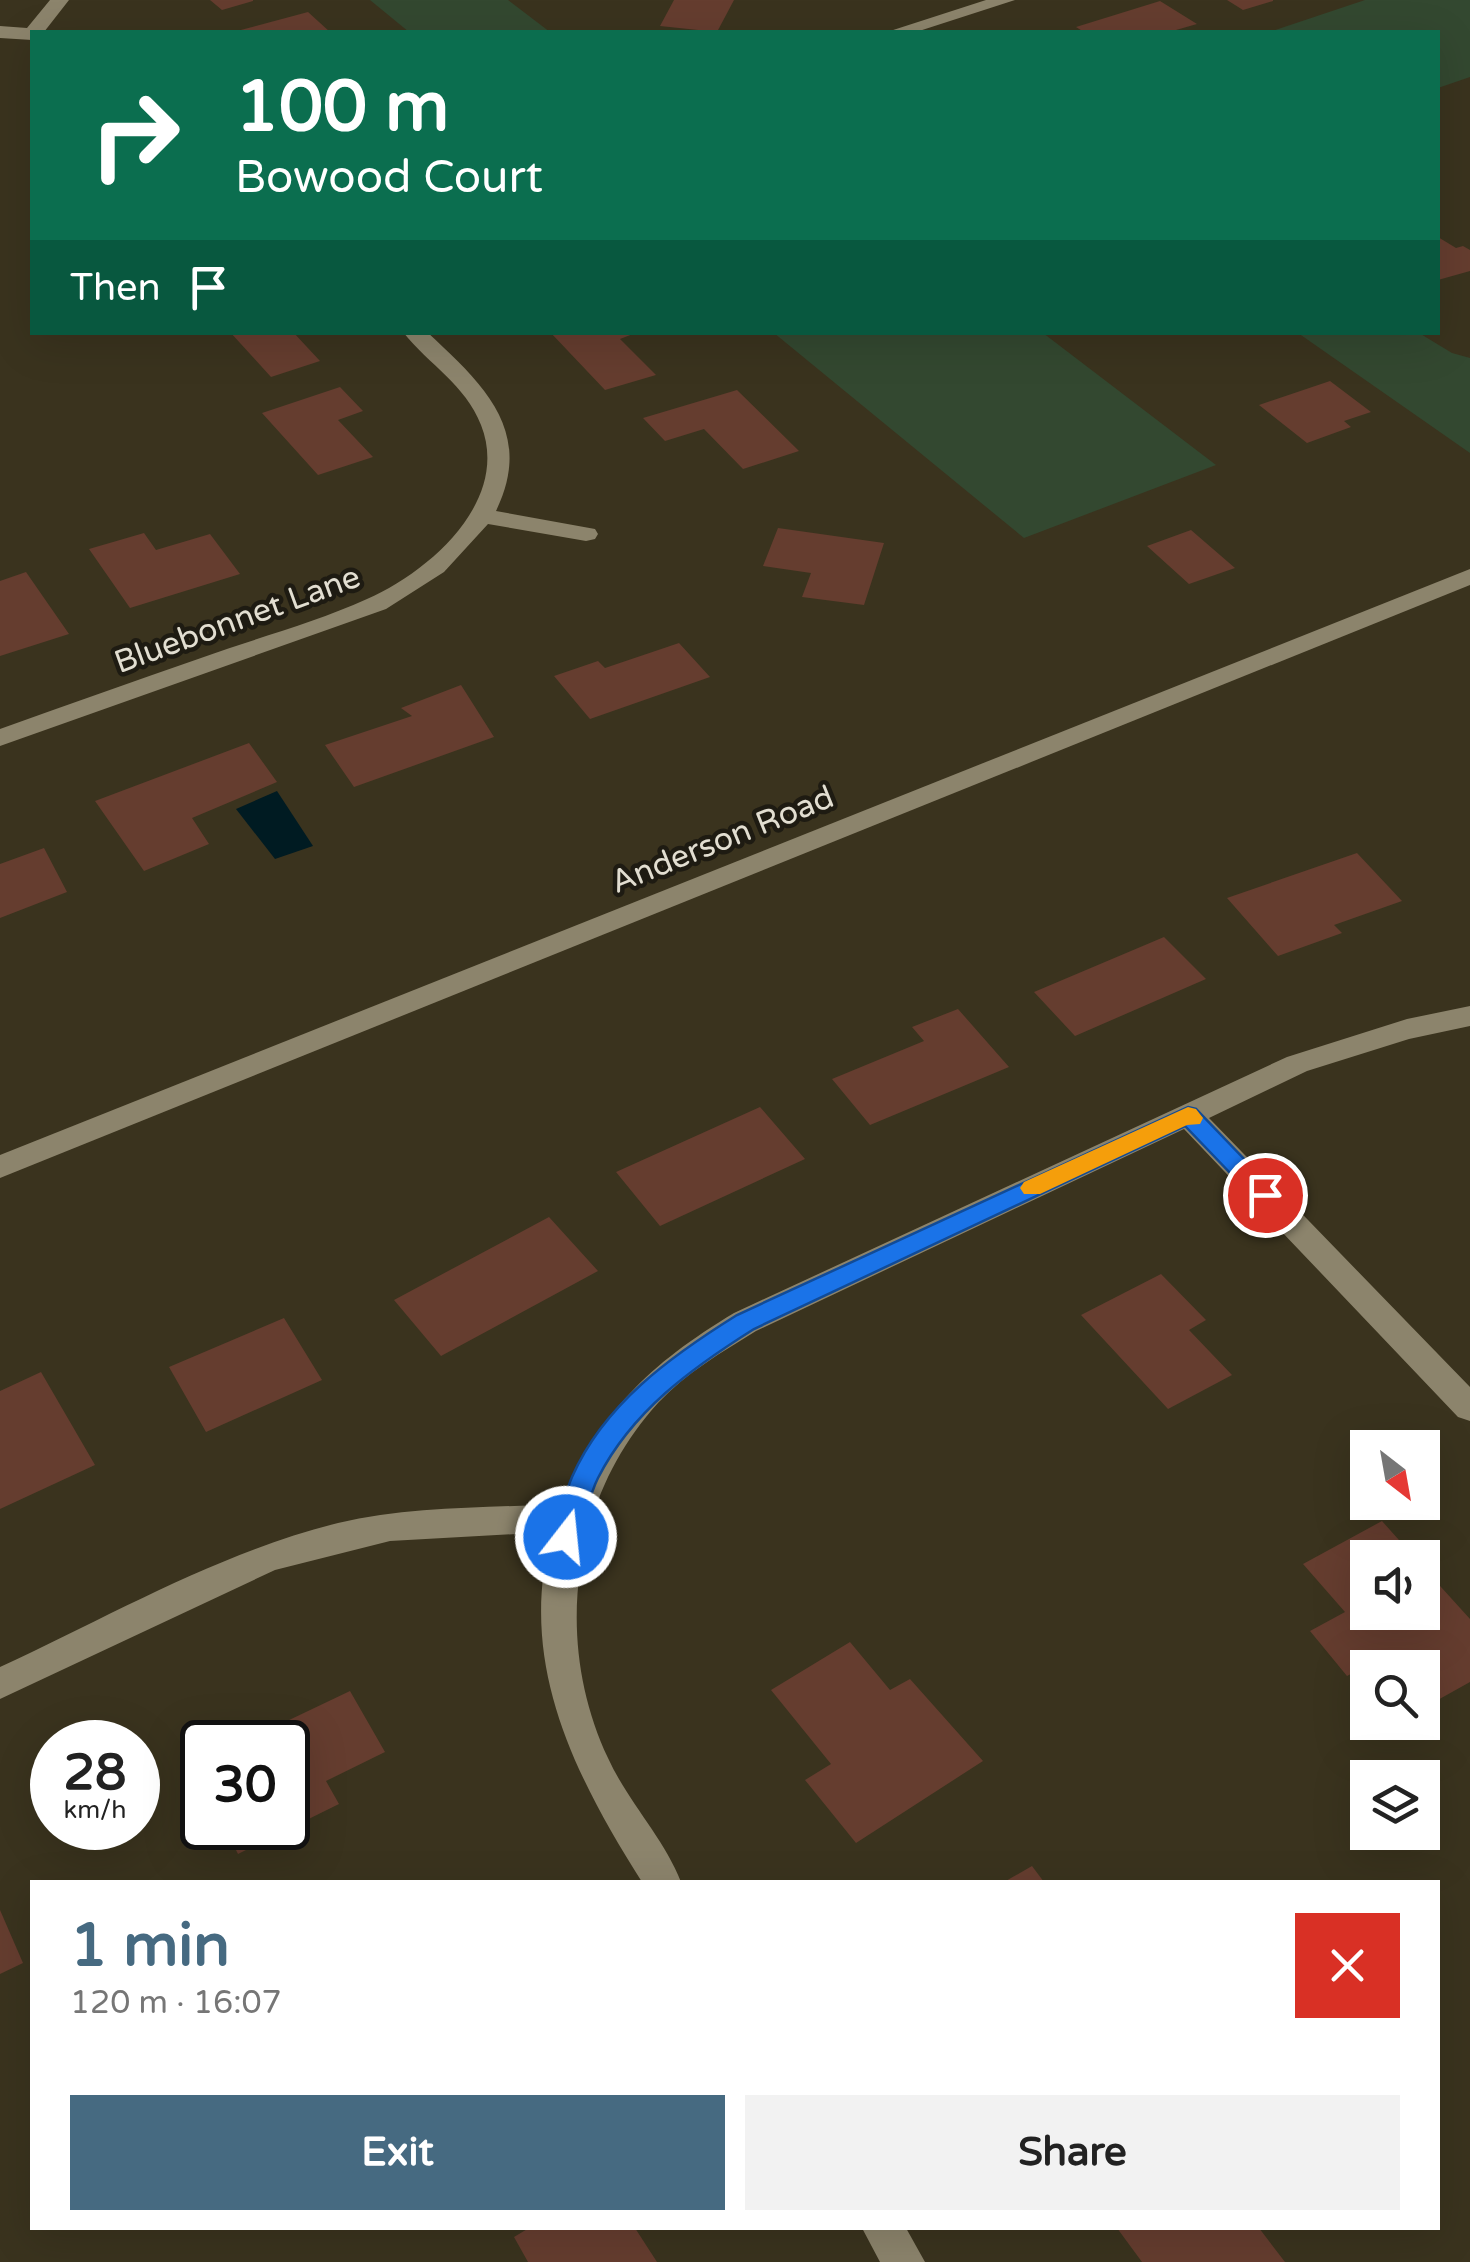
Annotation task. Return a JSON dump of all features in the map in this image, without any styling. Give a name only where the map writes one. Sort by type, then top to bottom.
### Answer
[{"type":"street","points":[[35,30],[60,0]]},
{"type":"street","points":[[903,30],[1006,0]]},
{"type":"street","points":[[0,32],[30,33]]},
{"type":"street","points":[[417,335],[466,381],[490,419],[500,463],[496,491],[480,522],[586,534]]},
{"type":"street","name":"Bluebonnet Lane","points":[[0,738],[377,604],[416,584],[451,556],[480,522]]},
{"type":"street","name":"Anderson Road","points":[[0,1167],[1470,576]]},
{"type":"street","points":[[662,1880],[601,1778],[576,1724],[565,1665],[561,1609],[562,1557],[584,1479],[607,1441],[648,1392],[690,1357],[745,1322],[1297,1064],[1347,1045],[1470,1016]]},
{"type":"street","points":[[1188,1115],[1470,1408]]},
{"type":"street","points":[[0,1684],[266,1558],[339,1536],[390,1528],[570,1518]]},
{"type":"street","points":[[883,2230],[904,2262]]},
{"type":"green space","points":[[370,0],[508,0],[547,30],[407,30]]},
{"type":"green space","points":[[1365,0],[1470,0],[1470,77],[1440,87],[1440,30],[1275,30]]},
{"type":"green space","points":[[776,335],[1046,335],[1216,465],[1024,538]]},
{"type":"green space","points":[[1301,335],[1422,335],[1452,353],[1470,358],[1470,453]]},
{"type":"water","points":[[277,791],[313,846],[275,859],[236,809]]},
{"type":"building","points":[[210,0],[253,0],[253,1],[222,10]]},
{"type":"building","points":[[674,0],[734,0],[718,30],[660,26]]},
{"type":"building","points":[[1227,0],[1273,0],[1273,1],[1243,10]]},
{"type":"building","points":[[1160,1],[1197,24],[1176,30],[1076,27]]},
{"type":"building","points":[[308,12],[328,30],[241,30]]},
{"type":"building","points":[[1440,238],[1456,248],[1470,250],[1470,271],[1440,279]]},
{"type":"building","points":[[233,335],[296,335],[320,361],[271,377]]},
{"type":"building","points":[[553,335],[630,335],[620,339],[656,375],[605,390]]},
{"type":"building","points":[[1330,381],[1371,412],[1344,421],[1351,427],[1307,443],[1259,405]]},
{"type":"building","points":[[340,387],[363,411],[338,420],[373,457],[318,475],[262,413]]},
{"type":"building","points":[[737,390],[799,451],[743,469],[704,429],[665,441],[643,418]]},
{"type":"building","points":[[778,528],[884,543],[864,605],[802,597],[811,573],[763,566]]},
{"type":"building","points":[[1191,530],[1235,568],[1189,584],[1147,546]]},
{"type":"building","points":[[144,533],[156,550],[210,534],[240,574],[130,608],[89,549]]},
{"type":"building","points":[[26,572],[69,634],[0,656],[0,581]]},
{"type":"building","points":[[679,643],[710,677],[590,719],[554,676],[598,661],[605,668]]},
{"type":"building","points":[[461,685],[494,737],[354,787],[325,745],[412,716],[401,708]]},
{"type":"building","points":[[249,743],[277,782],[192,818],[209,844],[144,871],[95,801]]},
{"type":"building","points":[[44,848],[67,892],[0,918],[0,864]]},
{"type":"building","points":[[1357,853],[1402,901],[1334,925],[1342,933],[1278,956],[1227,898]]},
{"type":"building","points":[[1164,937],[1206,979],[1075,1036],[1034,992]]},
{"type":"building","points":[[958,1009],[1009,1067],[870,1125],[832,1079],[924,1041],[912,1027]]},
{"type":"building","points":[[760,1107],[805,1159],[660,1226],[616,1172]]},
{"type":"building","points":[[549,1217],[598,1271],[441,1356],[394,1300]]},
{"type":"building","points":[[1161,1274],[1206,1320],[1189,1330],[1232,1375],[1168,1409],[1081,1315]]},
{"type":"building","points":[[284,1318],[322,1380],[206,1432],[169,1367]]},
{"type":"building","points":[[41,1372],[95,1465],[0,1509],[0,1391]]},
{"type":"building","points":[[1382,1521],[1399,1540],[1350,1540],[1350,1630],[1440,1630],[1440,1586],[1470,1619],[1470,1682],[1440,1699],[1440,1650],[1350,1650],[1347,1676],[1310,1631],[1345,1612],[1303,1564]]},
{"type":"building","points":[[850,1642],[890,1690],[910,1679],[983,1761],[856,1843],[805,1780],[831,1764],[771,1690]]},
{"type":"building","points":[[350,1691],[385,1752],[326,1781],[339,1804],[310,1818],[310,1720],[289,1720]]},
{"type":"building","points":[[1032,1866],[1042,1880],[1008,1880]]},
{"type":"building","points":[[0,1910],[23,1963],[0,1974]]},
{"type":"building","points":[[526,2230],[636,2230],[657,2262],[528,2262],[514,2237]]},
{"type":"building","points":[[1118,2230],[1261,2230],[1285,2262],[1142,2262]]},
{"type":"slow traffic","points":[[1032,1188],[1188,1115],[1192,1118]]},
{"type":"route","points":[[566,1537],[584,1479],[607,1441],[648,1392],[690,1357],[745,1322],[1188,1115],[1265,1195]]}]
